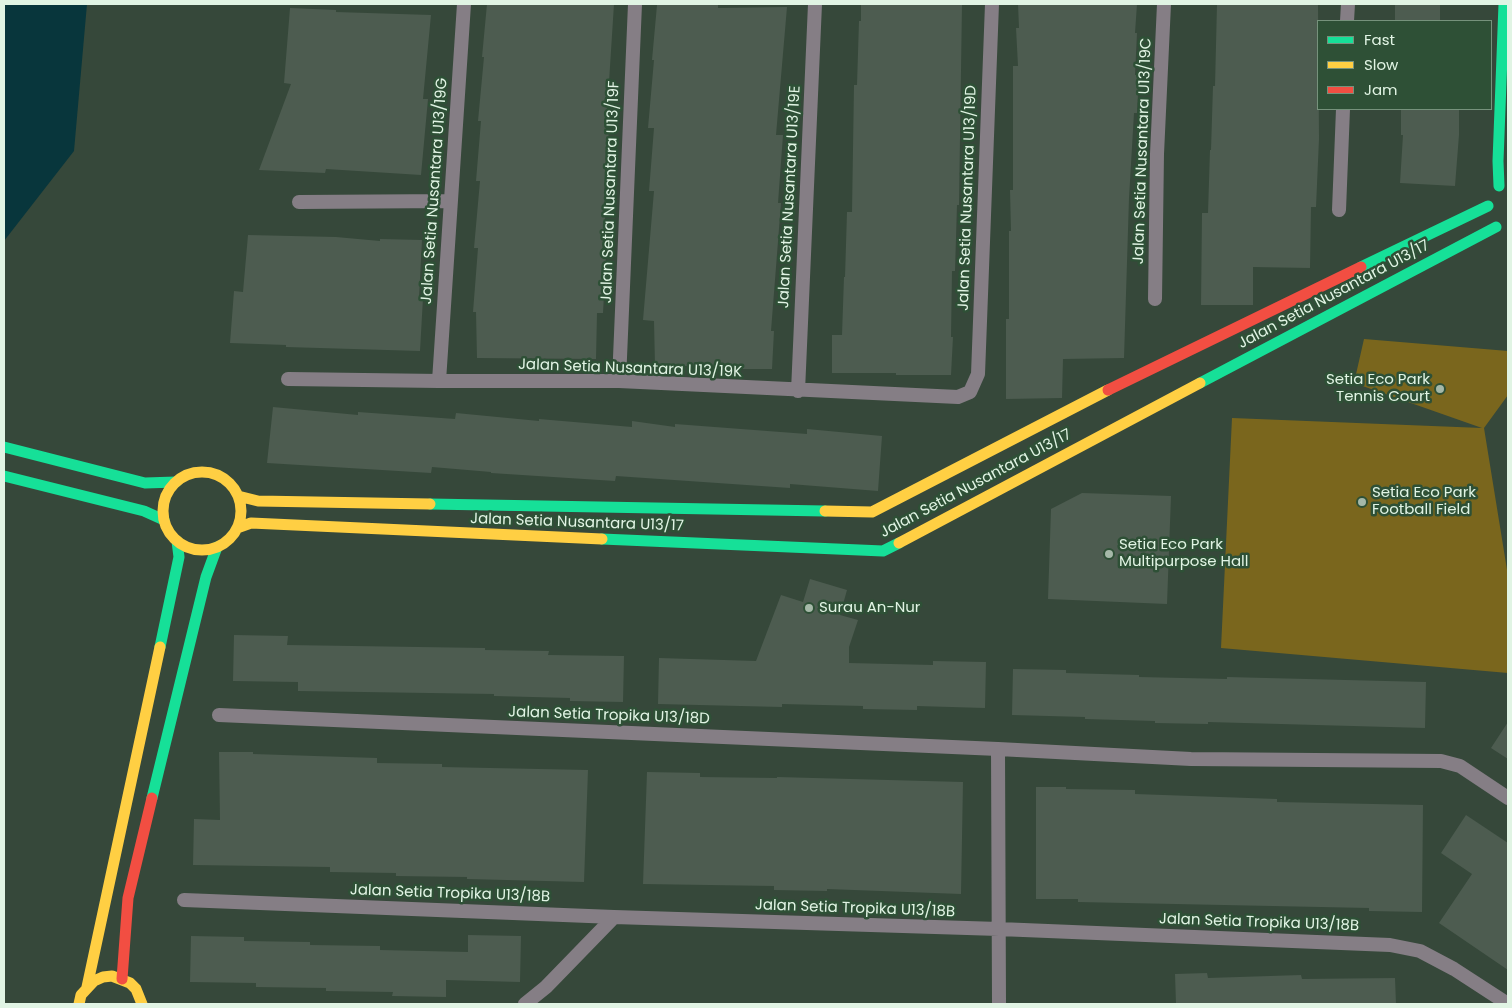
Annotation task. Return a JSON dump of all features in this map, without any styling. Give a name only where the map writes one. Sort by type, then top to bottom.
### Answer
[{"type":"main road","points":[[1488,206],[1491,194],[1504,184],[1498,161],[1504,4]]},
{"type":"main road","name":"Jalan Setia Nusantara U13/17","points":[[237,528],[252,523],[883,551],[1501,230],[1490,218],[1488,206],[1078,405],[872,512],[258,501],[238,496]]},
{"type":"main road","points":[[4,447],[145,483],[176,482]]},
{"type":"main road","points":[[198,472],[211,472],[222,477],[232,485],[241,507],[241,518],[232,536],[217,547],[207,550],[196,550],[177,541],[169,532],[164,520],[163,510],[169,490],[176,482],[186,475],[198,472]]},
{"type":"main road","points":[[4,476],[144,511],[164,520]]},
{"type":"main road","points":[[87,987],[179,557],[177,541]]},
{"type":"main road","points":[[122,979],[128,898],[206,577],[217,547]]},
{"type":"main road","points":[[79,1004],[81,996],[94,981],[112,976],[130,983],[136,990],[142,1004]]},
{"type":"street","name":"Jalan Setia Nusantara U13/19G","points":[[438,381],[464,4]]},
{"type":"street","name":"Jalan Setia Nusantara U13/19F","points":[[619,381],[635,4]]},
{"type":"street","name":"Jalan Setia Nusantara U13/19E","points":[[798,391],[815,4]]},
{"type":"street","name":"Jalan Setia Nusantara U13/19D","points":[[970,392],[978,374],[992,4]]},
{"type":"street","name":"Jalan Setia Nusantara U13/19C","points":[[1155,299],[1157,154],[1164,4]]},
{"type":"street","points":[[1347,20],[1348,4]]},
{"type":"street","points":[[1339,210],[1343,110]]},
{"type":"street","points":[[300,202],[450,201]]},
{"type":"street","name":"Jalan Setia Nusantara U13/19K","points":[[288,379],[619,381],[798,391],[958,397],[970,392]]},
{"type":"street","name":"Jalan Setia Tropika U13/18D","points":[[219,715],[1191,759],[1441,761],[1460,766],[1508,798]]},
{"type":"street","points":[[998,749],[999,1004]]},
{"type":"street","name":"Jalan Setia Tropika U13/18B","points":[[184,900],[1390,945],[1420,951],[1454,969],[1508,1004]]},
{"type":"street","points":[[525,1004],[546,987],[614,917]]},
{"type":"shaded area","name":"Setia Eco Park Football Field","points":[[1364,339],[1508,351],[1508,395],[1484,428],[1508,576],[1508,673],[1221,648],[1232,418],[1482,428],[1354,383]]},
{"type":"water","points":[[4,4],[87,4],[74,151],[4,241]]},
{"type":"building","points":[[487,4],[614,4],[606,129],[609,129],[602,257],[606,257],[603,313],[597,313],[596,359],[477,358],[476,312],[473,312],[478,248],[474,248],[480,181],[476,181],[481,121],[478,121]]},
{"type":"building","points":[[861,4],[962,4],[959,205],[957,205],[955,271],[952,271],[951,337],[953,337],[951,375],[832,373],[832,335],[842,335],[847,212],[852,212],[854,85],[857,85]]},
{"type":"building","points":[[1018,4],[1137,4],[1135,75],[1139,75],[1137,113],[1134,113],[1129,198],[1124,358],[1063,359],[1062,398],[1006,399],[1006,319],[1009,319],[1009,231],[1011,231],[1010,190],[1013,190],[1013,66],[1018,66],[1016,28],[1019,28]]},
{"type":"building","points":[[1217,4],[1318,4],[1317,110],[1319,110],[1319,139],[1316,207],[1311,207],[1310,268],[1253,267],[1253,305],[1201,305],[1202,213],[1208,213],[1213,86],[1215,86]]},
{"type":"building","points":[[657,5],[718,5],[718,8],[787,7],[776,135],[783,135],[778,203],[781,203],[771,331],[774,331],[772,369],[717,369],[717,366],[655,366],[654,321],[643,320],[654,191],[649,191],[654,128],[648,128]]},
{"type":"building","points":[[1395,5],[1440,5],[1440,20],[1395,20]]},
{"type":"building","points":[[290,8],[336,10],[336,12],[431,15],[423,99],[428,99],[421,175],[326,169],[325,173],[259,170],[291,84],[284,83]]},
{"type":"building","points":[[1401,110],[1459,110],[1455,186],[1400,183],[1403,135],[1401,135]]},
{"type":"building","points":[[248,235],[336,237],[380,241],[380,239],[422,240],[419,298],[423,298],[420,351],[286,347],[286,345],[230,343],[234,291],[243,292]]},
{"type":"building","points":[[273,407],[358,415],[358,412],[455,419],[456,413],[632,427],[632,421],[675,427],[675,424],[807,434],[807,429],[882,436],[878,491],[790,484],[790,488],[616,476],[615,481],[432,467],[431,473],[267,463]]},
{"type":"building","name":"Setia Eco Park Multipurpose Hall","points":[[1082,493],[1171,496],[1167,604],[1048,599],[1051,509]]},
{"type":"building","points":[[810,579],[847,590],[840,615],[858,620],[849,647],[849,663],[933,665],[933,661],[986,662],[985,708],[917,706],[917,710],[863,709],[863,706],[782,704],[782,707],[658,704],[659,658],[756,661],[781,595],[803,602]]},
{"type":"building","points":[[234,635],[288,636],[287,645],[485,648],[485,650],[549,651],[548,655],[624,656],[623,702],[570,701],[570,698],[494,696],[494,694],[298,691],[298,682],[233,681]]},
{"type":"building","points":[[1013,669],[1066,670],[1066,673],[1139,675],[1139,677],[1227,679],[1227,677],[1426,682],[1425,728],[1208,722],[1208,724],[1155,723],[1155,721],[1085,719],[1085,717],[1012,715]]},
{"type":"building","points":[[1508,722],[1508,759],[1491,748]]},
{"type":"building","points":[[219,752],[377,758],[377,763],[442,764],[442,767],[588,770],[584,882],[396,876],[396,873],[330,872],[330,867],[193,865],[194,819],[220,820]]},
{"type":"building","points":[[647,772],[700,773],[700,777],[963,782],[961,894],[827,889],[827,891],[774,890],[774,886],[643,884]]},
{"type":"building","points":[[1036,787],[1135,790],[1135,794],[1277,799],[1277,802],[1423,805],[1422,912],[1369,911],[1369,908],[1078,902],[1078,899],[1036,899]]},
{"type":"building","points":[[1466,815],[1508,843],[1508,970],[1439,923],[1472,874],[1441,853]]},
{"type":"building","points":[[468,935],[521,936],[520,982],[446,980],[446,997],[392,996],[393,992],[326,991],[326,988],[256,987],[256,983],[190,982],[191,936],[244,937],[244,941],[310,942],[310,945],[380,946],[380,950],[468,952]]},
{"type":"building","points":[[1207,973],[1208,978],[1301,975],[1302,979],[1395,978],[1396,1004],[1176,1004],[1175,974]]},
{"type":"traffic: fast","points":[[1499,186],[1498,161],[1504,4]]},
{"type":"traffic: fast","points":[[1361,267],[1488,206]]},
{"type":"traffic: fast","points":[[1200,383],[1496,227]]},
{"type":"traffic: fast","points":[[4,447],[145,483],[176,482]]},
{"type":"traffic: fast","points":[[4,476],[144,511],[164,520]]},
{"type":"traffic: fast","points":[[430,504],[825,511]]},
{"type":"traffic: fast","points":[[602,539],[883,551],[899,543]]},
{"type":"traffic: fast","points":[[160,647],[179,557],[177,541]]},
{"type":"traffic: fast","points":[[152,798],[206,577],[217,547]]},
{"type":"traffic: slow","points":[[899,543],[1200,383]]},
{"type":"traffic: slow","points":[[825,511],[872,512],[1108,390]]},
{"type":"traffic: slow","points":[[202,472],[217,475],[234,489],[238,496],[241,511],[238,526],[224,543],[217,547],[202,550],[187,547],[170,533],[166,526],[163,511],[166,496],[180,479],[187,475],[202,472]]},
{"type":"traffic: slow","points":[[238,496],[258,501],[430,504]]},
{"type":"traffic: slow","points":[[237,528],[251,523],[602,539]]},
{"type":"traffic: slow","points":[[87,987],[160,647]]},
{"type":"traffic: slow","points":[[79,1004],[81,995],[94,981],[112,976],[130,983],[136,989],[142,1004]]},
{"type":"traffic: jam","points":[[1108,390],[1361,267]]},
{"type":"traffic: jam","points":[[122,979],[128,898],[152,798]]},
{"type":"place","name":"Setia Eco Park Tennis Court","points":[[1440,389]]},
{"type":"place","name":"Setia Eco Park Football Field","points":[[1362,502]]},
{"type":"place","name":"Setia Eco Park Multipurpose Hall","points":[[1109,554]]},
{"type":"place","name":"Surau An-Nur","points":[[809,608]]}]
